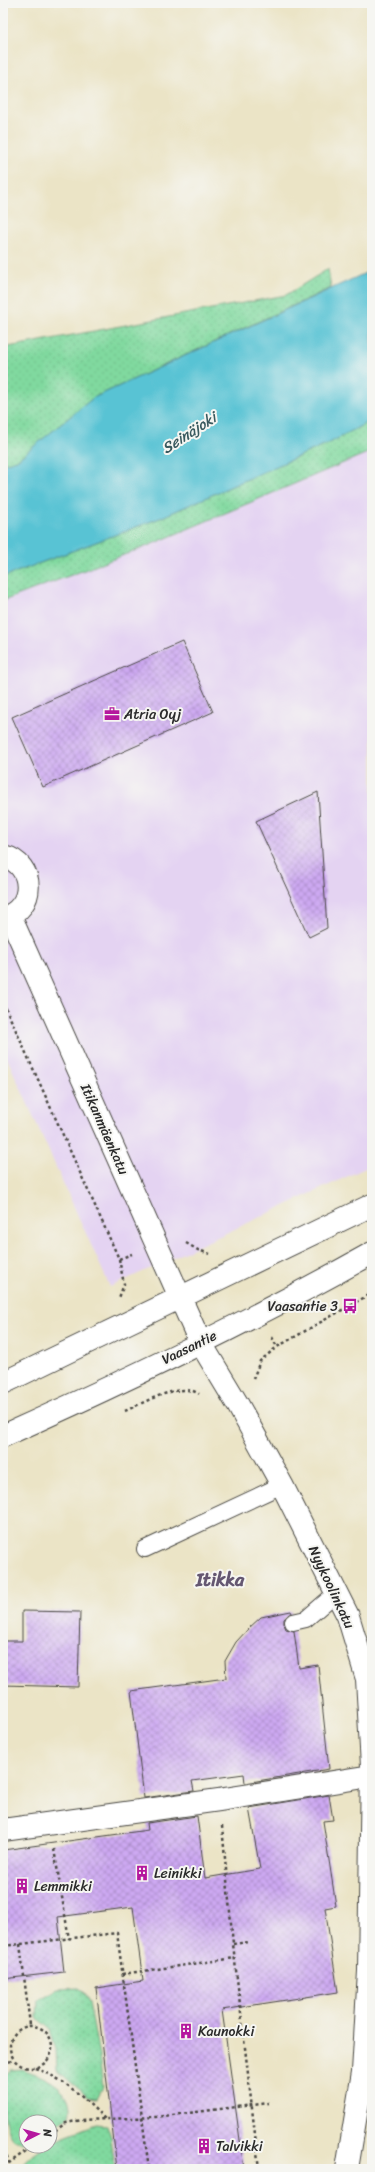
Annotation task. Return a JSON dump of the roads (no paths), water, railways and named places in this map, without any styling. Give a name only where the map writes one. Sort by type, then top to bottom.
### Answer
[{"type":"street","name":"Itikanmäenkatu","points":[[3,856],[18,864],[25,872],[28,882],[28,892],[25,902],[18,910],[7,917],[200,1342]]},
{"type":"street","points":[[3,1384],[372,1205]]},
{"type":"street","name":"Vaasantie","points":[[3,1436],[200,1342],[322,1281],[372,1253]]},
{"type":"street","name":"Nyykoolinkatu","points":[[200,1342],[230,1391],[282,1485],[348,1616],[367,1679],[371,1776],[369,1971],[363,2072],[347,2169]]},
{"type":"street","points":[[3,1830],[219,1800],[371,1776]]},
{"type":"lane","points":[[145,1549],[282,1485]]},
{"type":"lane","points":[[293,1622],[306,1619],[336,1594]]},
{"type":"water","name":"Seinäjoki","points":[[372,270],[372,417],[370,421],[333,441],[160,518],[3,577],[3,464],[17,460],[93,398]]},
{"type":"place","name":"Atria Oyj","points":[[112,714]]},
{"type":"place","name":"Vaasantie 3","points":[[350,1306]]},
{"type":"place","name":"Leinikki","points":[[142,1873]]},
{"type":"place","name":"Lemmikki","points":[[22,1886]]},
{"type":"place","name":"Kaunokki","points":[[186,2031]]},
{"type":"place","name":"Talvikki","points":[[204,2146]]},
{"type":"district","name":"Itikka","points":[[220,1580]]}]
